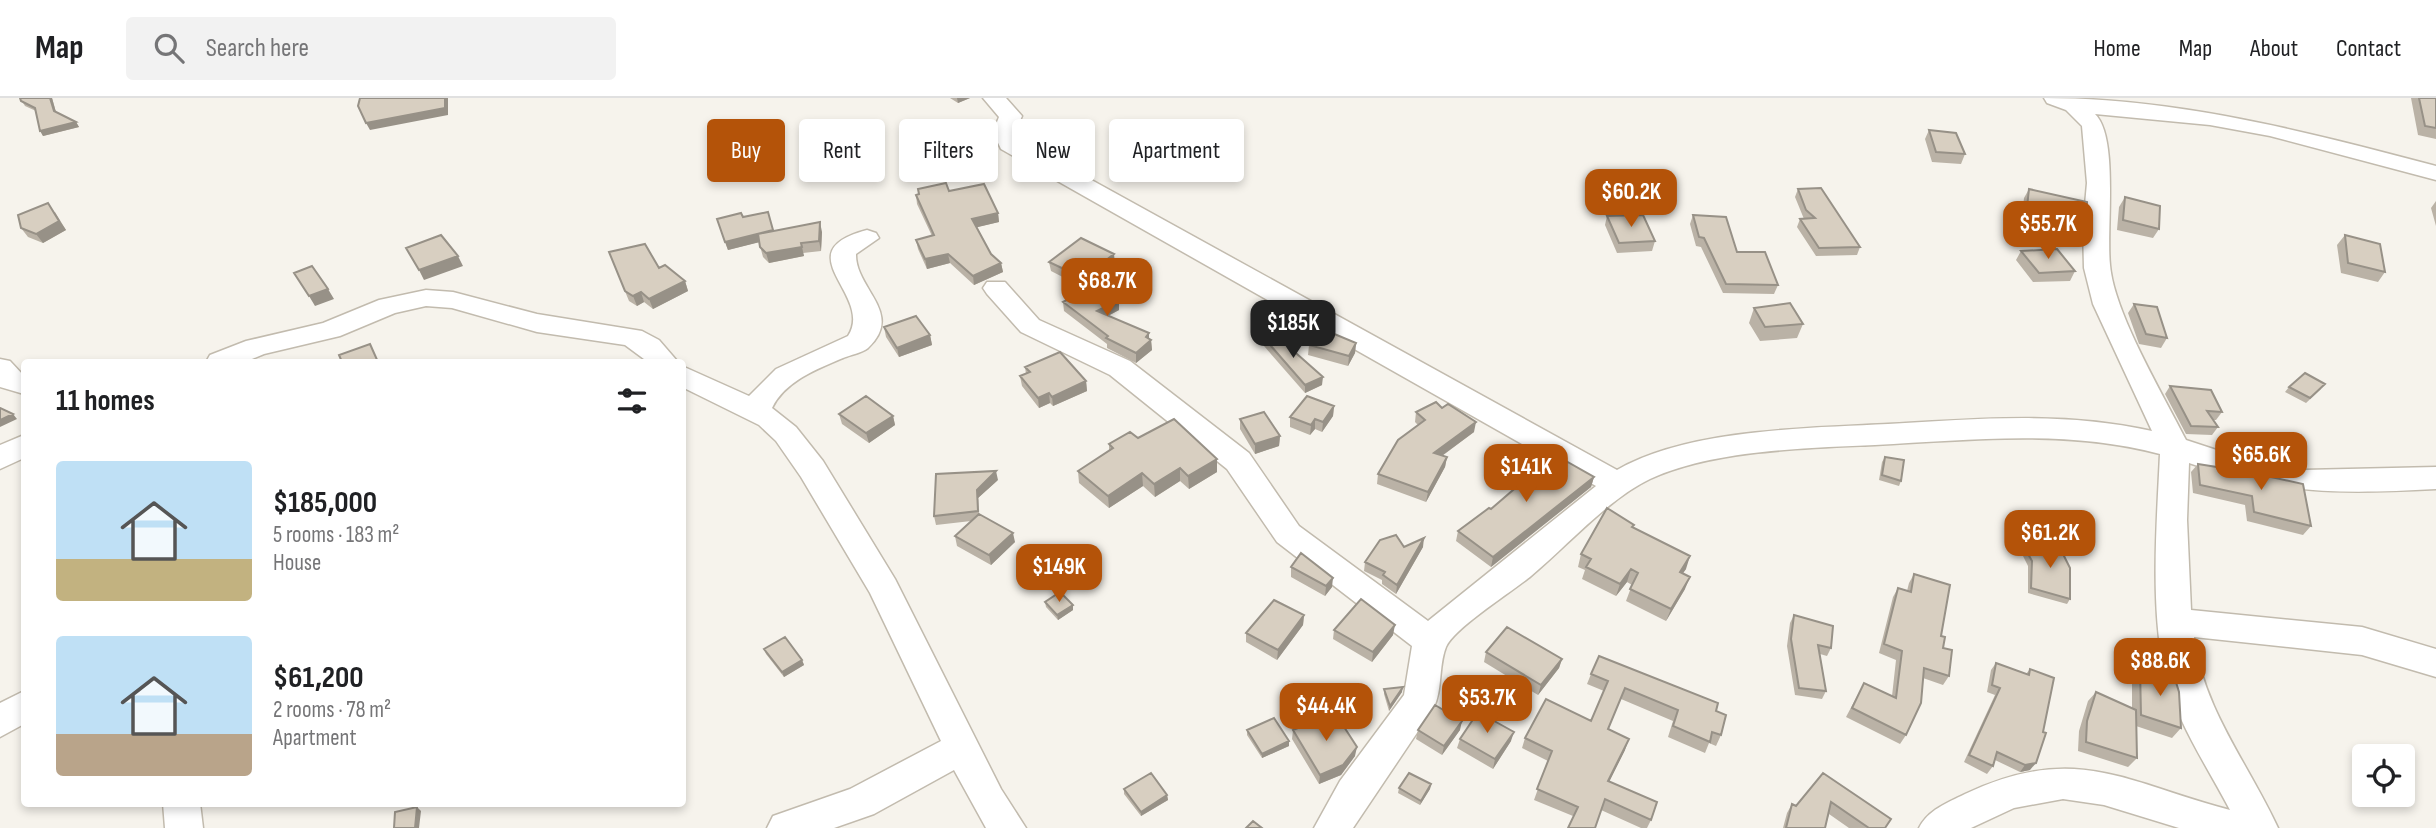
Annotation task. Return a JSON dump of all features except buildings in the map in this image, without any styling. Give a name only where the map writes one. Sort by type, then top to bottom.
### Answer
[{"type":"street","points":[[993,98],[1010,116],[1004,132],[1009,144],[1104,199],[1189,242],[1478,410],[1618,484]]},
{"type":"street","points":[[2064,102],[2210,118],[2436,173]]},
{"type":"street","points":[[2064,102],[2093,124],[2099,183],[2095,227],[2097,268],[2106,304],[2175,448],[2172,520],[2175,622],[2182,670],[2199,715],[2259,828]]},
{"type":"street","points":[[757,410],[765,394],[793,372],[858,342],[864,335],[871,318],[869,309],[843,272],[841,262],[844,250],[867,238]]},
{"type":"street","points":[[996,288],[1030,326],[1120,368],[1185,422],[1238,461],[1288,534],[1430,641]]},
{"type":"street","points":[[227,359],[256,346],[308,349],[330,330],[388,306],[426,298],[453,300],[537,323],[632,337],[649,346],[661,359]]},
{"type":"street","points":[[0,369],[12,383],[21,384]]},
{"type":"street","points":[[686,377],[757,410],[786,434],[839,510],[896,611],[988,801],[1007,828]]},
{"type":"street","points":[[1333,828],[1353,793],[1421,699],[1430,641],[1451,619],[1519,568],[1618,484],[1640,471],[1684,456],[1789,439],[2038,426],[2113,433],[2175,448],[2250,471],[2299,481],[2436,478]]},
{"type":"street","points":[[0,458],[21,447]]},
{"type":"street","points":[[2175,622],[2362,642],[2436,663]]},
{"type":"street","points":[[0,722],[21,708]]},
{"type":"street","points":[[786,828],[861,802],[963,747]]},
{"type":"street","points":[[1938,828],[2014,791],[2063,783],[2114,792],[2234,828]]},
{"type":"street","points":[[181,807],[184,828]]}]
